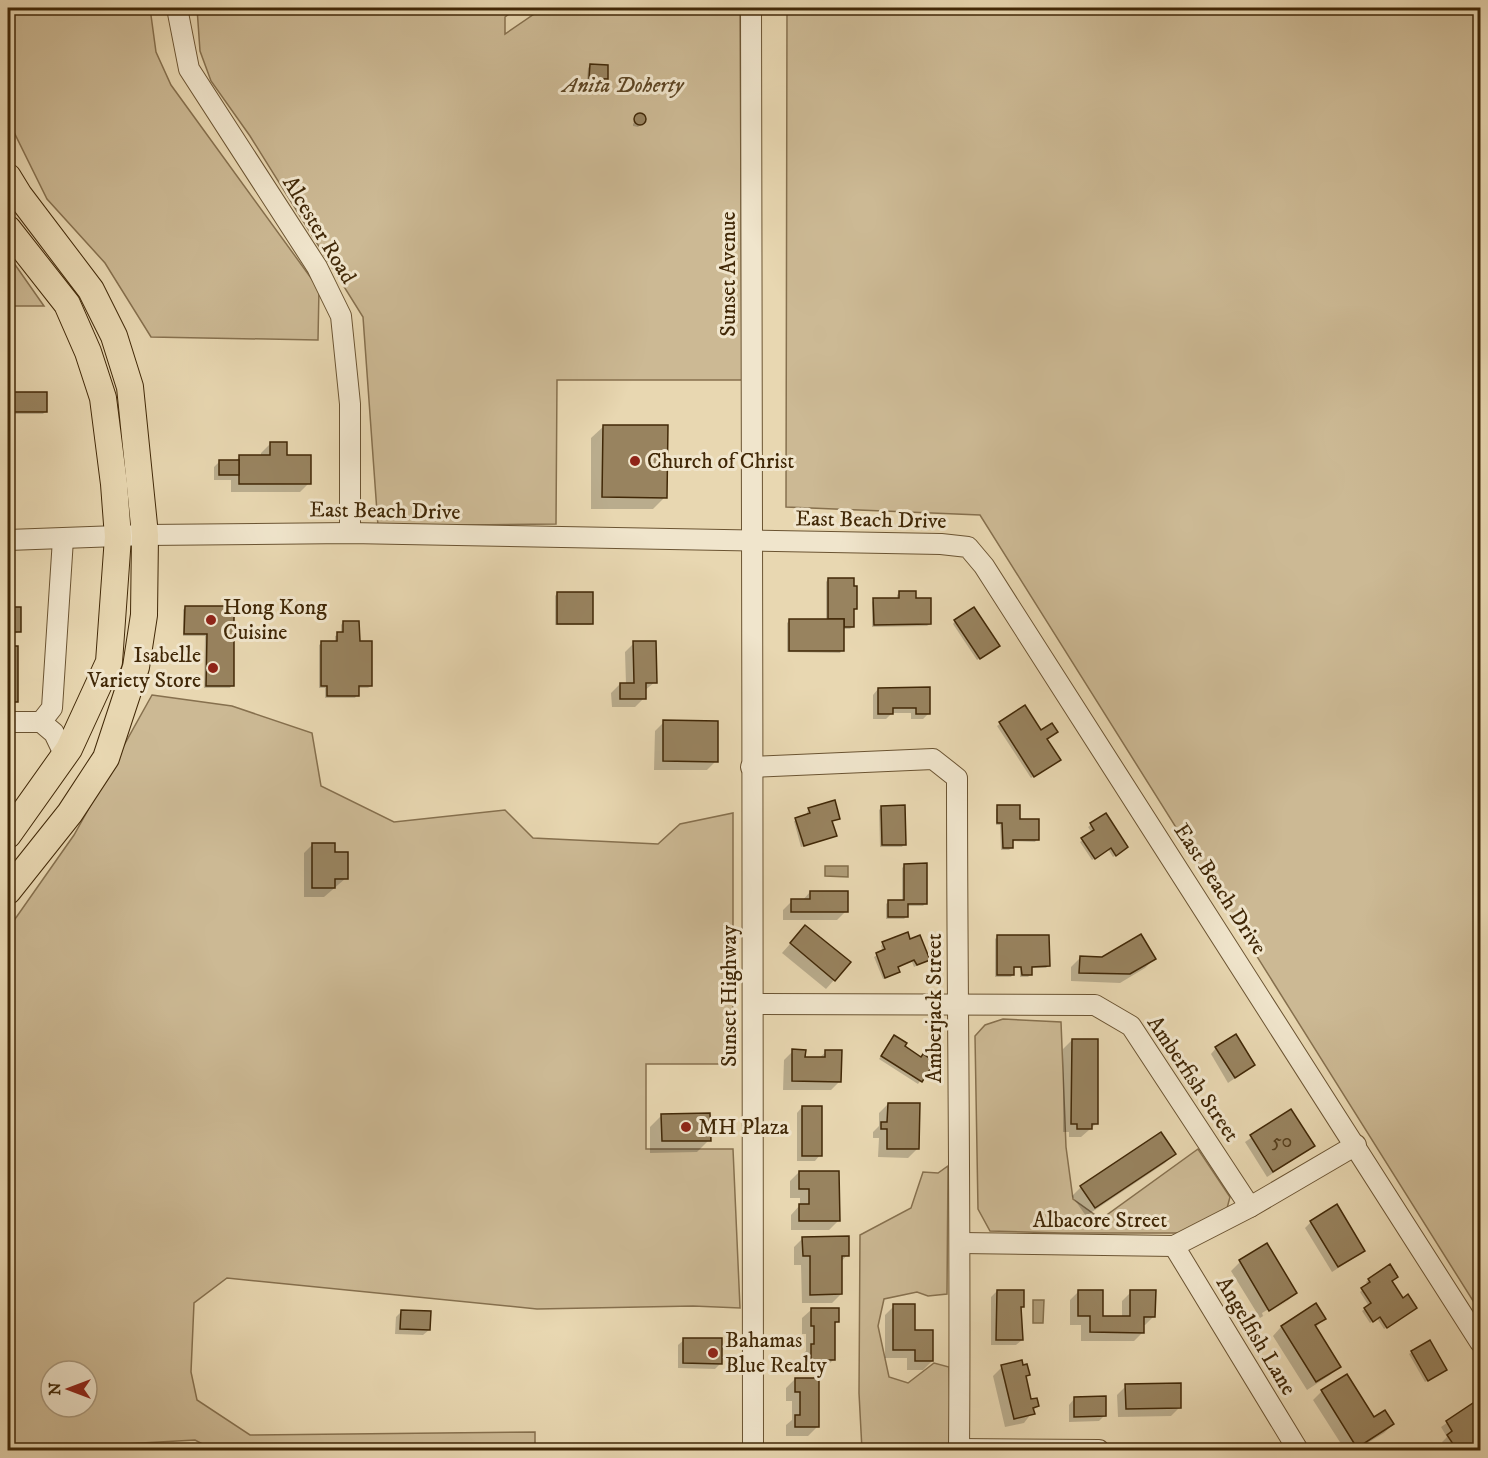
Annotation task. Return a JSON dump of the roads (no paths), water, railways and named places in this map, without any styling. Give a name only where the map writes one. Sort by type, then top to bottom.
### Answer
[{"type":"main road","points":[[8,177],[91,290],[114,336],[130,387],[145,535],[144,615],[136,667],[106,758],[70,813],[8,891]]},
{"type":"main road","points":[[8,229],[67,304],[88,352],[103,398],[118,537],[109,662],[65,756],[8,835]]},
{"type":"street","name":"Alcester Road","points":[[177,8],[189,69],[318,267],[341,316],[350,404],[350,533]]},
{"type":"street","name":"Sunset Avenue","points":[[751,8],[754,541]]},
{"type":"street","name":"East Beach Drive","points":[[8,540],[145,535],[350,533],[941,544],[968,547],[991,576],[1480,1342]]},
{"type":"street","points":[[41,722],[52,708],[63,539]]},
{"type":"street","name":"Sunset Highway","points":[[753,1450],[754,1004],[751,766],[754,541]]},
{"type":"street","points":[[8,722],[41,722],[54,733],[65,756]]},
{"type":"street","name":"Amberjack Street","points":[[751,766],[933,759],[957,778],[957,1005],[961,1243],[959,1450]]},
{"type":"street","name":"Amberfish Street","points":[[754,1004],[1095,1005],[1131,1026],[1250,1207]]},
{"type":"street","name":"Albacore Street","points":[[961,1243],[1174,1246],[1250,1207],[1356,1145]]},
{"type":"street","name":"Angelfish Lane","points":[[1174,1246],[1298,1450]]},
{"type":"street","points":[[959,1450],[1099,1450]]},
{"type":"place","name":"Church of Christ","points":[[635,461]]},
{"type":"place","name":"Hong Kong Cuisine","points":[[211,620]]},
{"type":"place","name":"Isabelle Variety Store","points":[[213,668]]},
{"type":"place","name":"MH Plaza","points":[[686,1127]]},
{"type":"place","name":"Bahamas Blue Realty","points":[[713,1353]]},
{"type":"park label","name":"Anita Doherty","points":[[623,85]]}]
